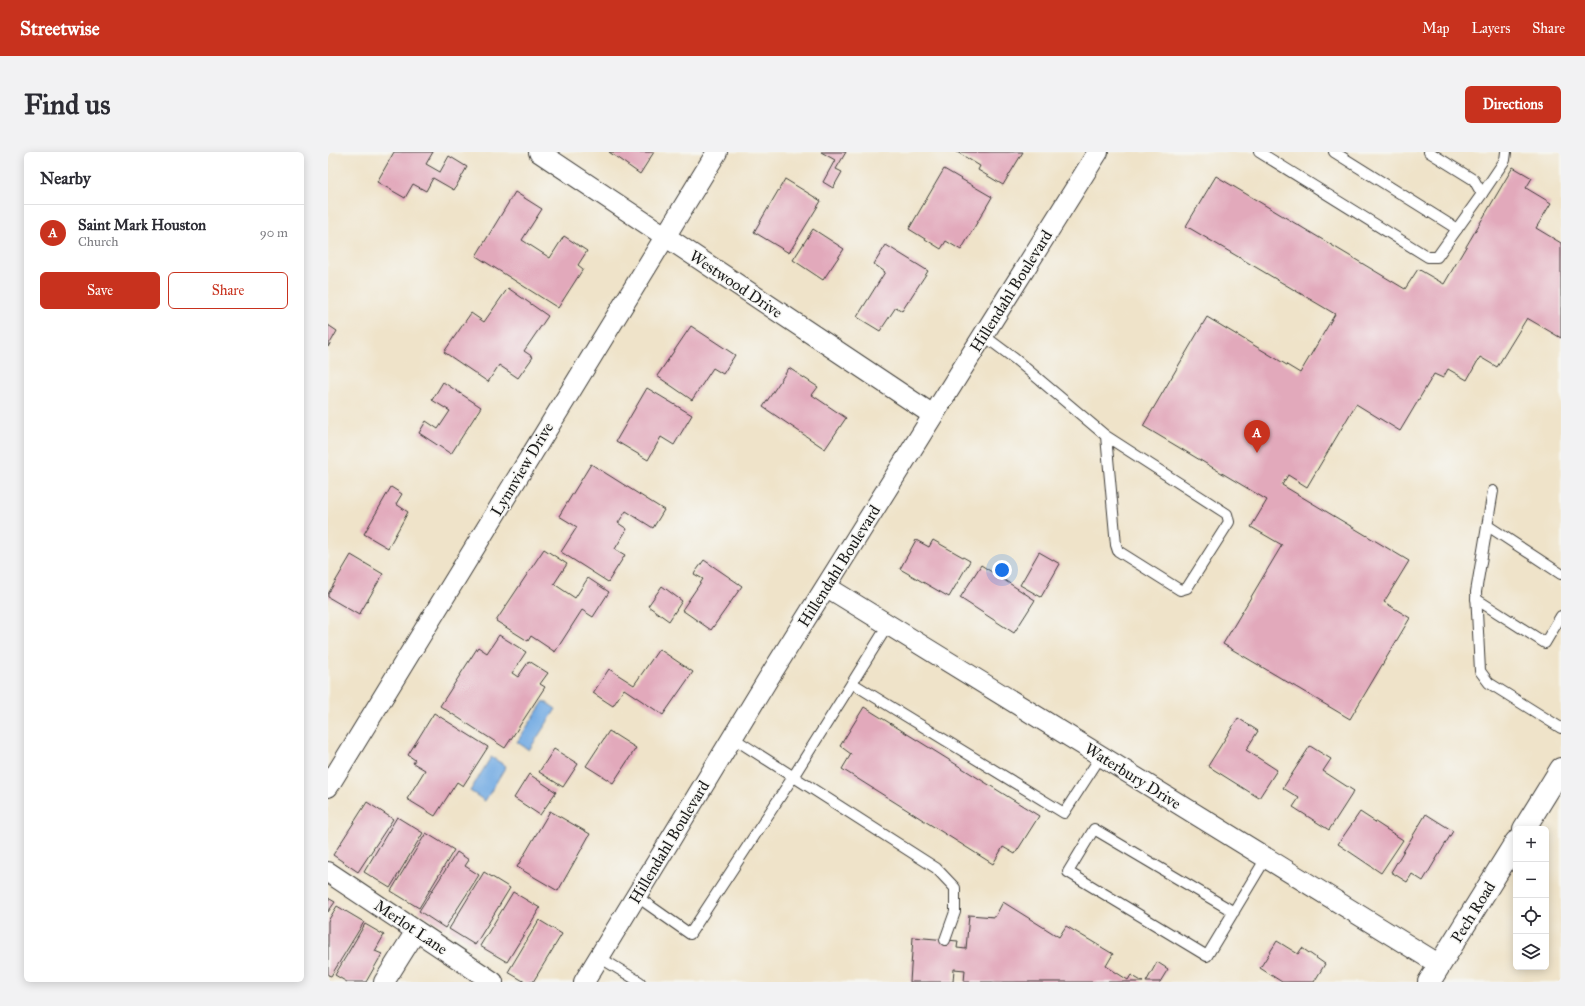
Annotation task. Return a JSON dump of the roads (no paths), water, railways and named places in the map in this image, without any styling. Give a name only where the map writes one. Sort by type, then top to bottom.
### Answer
[{"type":"street","name":"Westwood Drive","points":[[539,152],[933,415]]},
{"type":"street","name":"Lynnview Drive","points":[[328,787],[664,236],[717,152]]},
{"type":"street","name":"Hillendahl Boulevard","points":[[584,982],[933,415],[1098,152]]},
{"type":"street","name":"Waterbury Drive","points":[[827,587],[1266,858],[1435,973]]},
{"type":"street","points":[[1526,826],[1561,769]]},
{"type":"street","name":"Pech Road","points":[[1435,973],[1513,847]]},
{"type":"street","name":"Merlot Lane","points":[[328,872],[493,982]]},
{"type":"street","points":[[384,982],[416,931]]},
{"type":"lane","points":[[1259,152],[1428,257],[1437,257],[1505,160],[1506,152]]},
{"type":"lane","points":[[1334,152],[1457,229]]},
{"type":"lane","points":[[1429,152],[1474,180],[1482,194]]},
{"type":"lane","points":[[983,335],[1015,359],[1106,436],[1227,514],[1229,522],[1187,588],[1180,590],[1118,551],[1116,545],[1106,436]]},
{"type":"lane","points":[[1494,491],[1476,592],[1480,671],[1489,683],[1561,728]]},
{"type":"lane","points":[[1488,526],[1561,574]]},
{"type":"lane","points":[[1476,599],[1545,643],[1561,616]]},
{"type":"lane","points":[[636,896],[690,934],[793,777],[888,625]]},
{"type":"lane","points":[[852,683],[1064,813],[1101,756]]},
{"type":"lane","points":[[733,738],[936,868],[955,888],[955,912],[945,940]]},
{"type":"lane","points":[[1234,912],[1094,829],[1068,872],[1207,956],[1234,912],[1266,858]]},
{"type":"lane","points":[[599,957],[640,982]]},
{"type":"water","points":[[544,701],[556,709],[529,750],[517,742]]},
{"type":"water","points":[[491,757],[506,766],[485,801],[470,791]]},
{"type":"place","name":"Saint Mark Houston","points":[[1257,453]]}]
